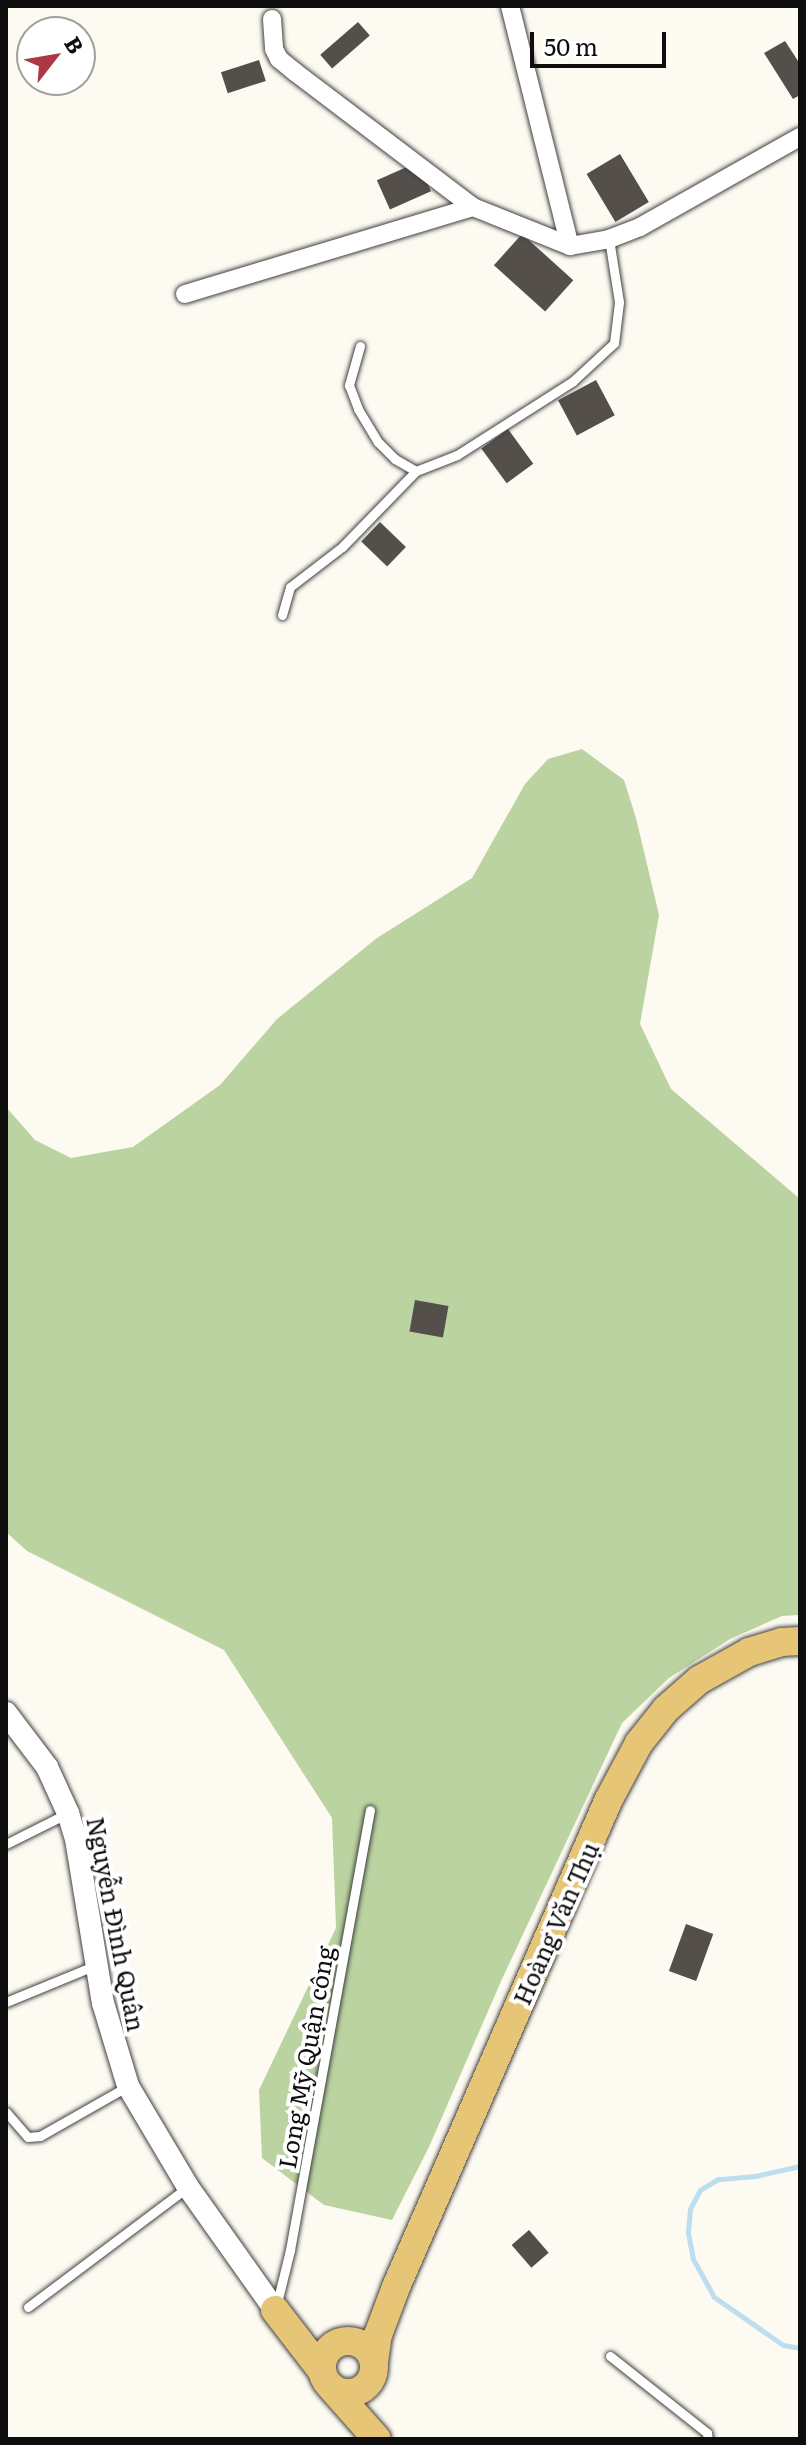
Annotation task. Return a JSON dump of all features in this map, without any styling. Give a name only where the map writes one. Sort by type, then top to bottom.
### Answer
[{"type":"main road","name":"Hoàng Văn Thụ","points":[[386,2439],[378,2418],[373,2370],[378,2335],[396,2287],[608,1801],[639,1743],[666,1709],[699,1680],[749,1652],[782,1642],[800,1641]]},
{"type":"main road","name":"Hoàng Văn Thụ","points":[[343,2341],[368,2326],[396,2287]]},
{"type":"main road","points":[[275,2310],[310,2334],[364,2347],[373,2370],[357,2391],[348,2393],[326,2379]]},
{"type":"main road","points":[[275,2310],[326,2379],[377,2439]]},
{"type":"main road","points":[[326,2379],[325,2354],[343,2341]]},
{"type":"street","points":[[510,6],[570,246]]},
{"type":"street","points":[[272,19],[274,49],[279,59],[473,207],[570,246],[609,239],[640,227],[800,137]]},
{"type":"street","points":[[185,294],[473,207]]},
{"type":"street","name":"Nguyễn Đình Quân","points":[[6,1713],[47,1767],[68,1813],[79,1853],[96,1965],[112,2037],[128,2086],[188,2187],[275,2310]]},
{"type":"lane","points":[[282,615],[290,587],[342,547],[416,471],[457,455],[573,381],[614,343],[619,302],[609,239]]},
{"type":"lane","points":[[360,346],[349,385],[358,409],[378,442],[395,459],[416,471]]},
{"type":"lane","name":"Long Mỹ Quận công","points":[[275,2310],[290,2250],[370,1810]]},
{"type":"lane","points":[[6,1844],[68,1813]]},
{"type":"lane","points":[[6,2002],[96,1965]]},
{"type":"lane","points":[[6,2112],[28,2137],[40,2136],[128,2086]]},
{"type":"lane","points":[[28,2307],[188,2187]]},
{"type":"lane","points":[[610,2356],[707,2433],[708,2439]]},
{"type":"green space","points":[[582,749],[624,780],[636,818],[659,915],[640,1024],[671,1089],[800,1199],[800,1615],[782,1616],[730,1639],[669,1678],[622,1723],[502,1979],[429,2147],[392,2220],[324,2205],[262,2158],[259,2090],[336,1928],[332,1818],[224,1650],[27,1551],[6,1532],[6,1107],[35,1140],[71,1158],[133,1147],[220,1085],[277,1019],[377,938],[472,878],[525,784],[548,759]]},
{"type":"building","points":[[358,22],[370,36],[332,68],[320,55]]},
{"type":"building","points":[[785,41],[800,64],[800,95],[793,99],[764,53]]},
{"type":"building","points":[[259,60],[266,81],[228,93],[221,72]]},
{"type":"building","points":[[620,154],[649,202],[615,222],[587,174]]},
{"type":"building","points":[[418,162],[431,191],[390,210],[377,180]]},
{"type":"building","points":[[522,234],[573,280],[545,311],[494,265]]},
{"type":"building","points":[[596,380],[615,415],[577,436],[558,400]]},
{"type":"building","points":[[508,429],[533,464],[507,483],[481,448]]},
{"type":"building","points":[[380,522],[406,547],[387,566],[361,541]]},
{"type":"building","points":[[415,1300],[448,1306],[443,1337],[409,1332]]},
{"type":"building","points":[[686,1924],[713,1934],[696,1981],[669,1971]]},
{"type":"building","points":[[529,2230],[549,2253],[531,2268],[512,2245]]},
{"type":"waterway","points":[[800,2166],[755,2176],[718,2179],[700,2190],[690,2209],[688,2233],[693,2259],[714,2297],[783,2345],[800,2348]]}]
